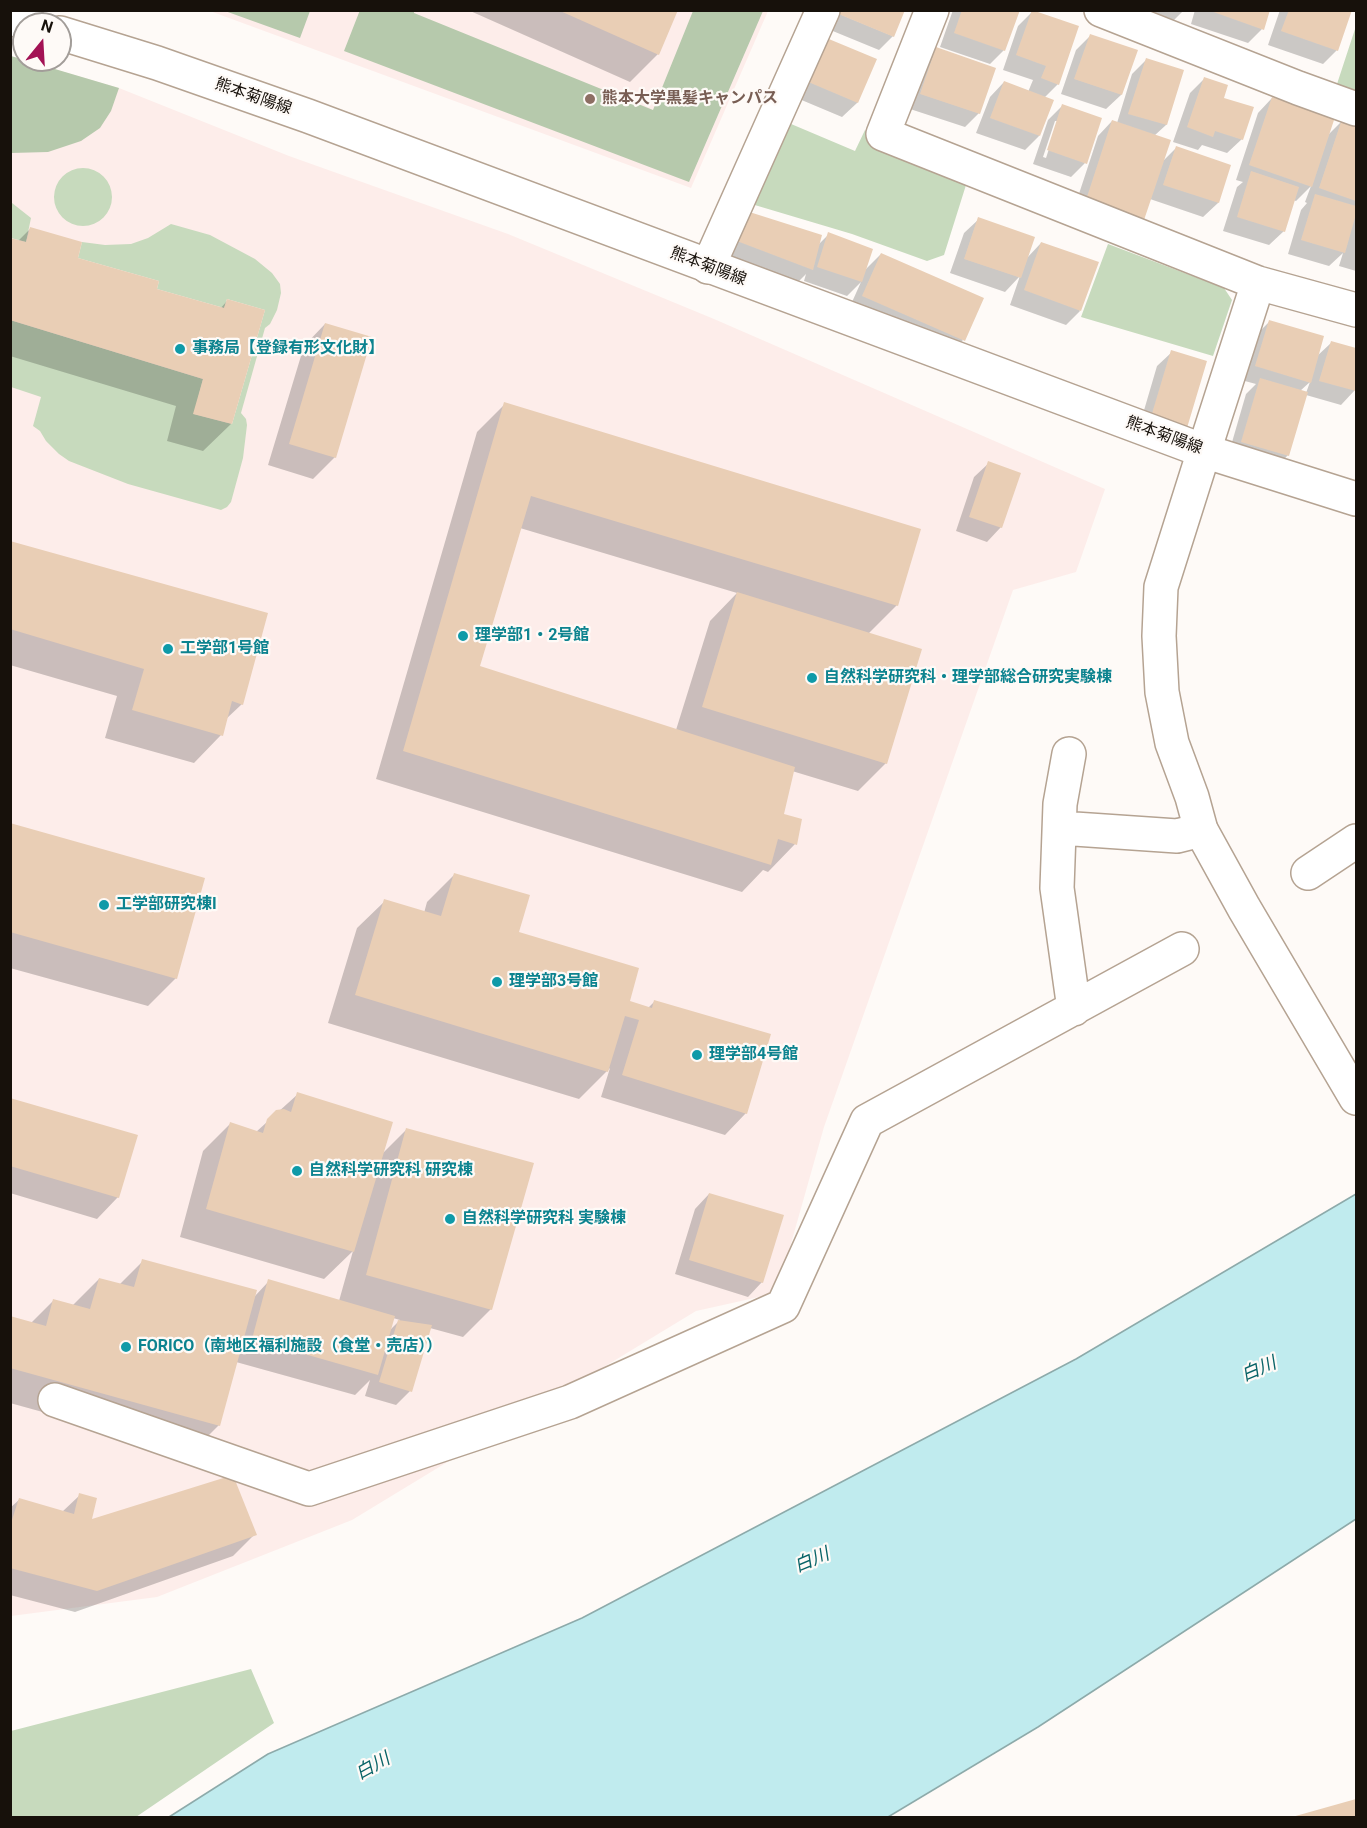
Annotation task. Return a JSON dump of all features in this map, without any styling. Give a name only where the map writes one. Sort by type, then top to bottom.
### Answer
[{"type":"street","points":[[708,267],[823,10]]},
{"type":"street","points":[[932,10],[883,134],[1258,283],[1356,310]]},
{"type":"street","points":[[1101,10],[1298,88],[1356,108]]},
{"type":"street","name":"熊本菊陽線","points":[[72,37],[157,63],[308,116],[1204,451],[1356,499]]},
{"type":"street","points":[[1258,283],[1161,587],[1159,636],[1162,692],[1172,743],[1192,797],[1201,830],[1244,908],[1352,1090]]},
{"type":"street","points":[[1069,754],[1060,804],[1057,888],[1074,1009]]},
{"type":"street","points":[[1060,828],[1177,836],[1201,830]]},
{"type":"street","points":[[1308,873],[1356,841]]},
{"type":"street","points":[[55,1400],[309,1489],[570,1402],[783,1306],[867,1121],[1182,949]]},
{"type":"shaded area","name":"熊本大学黒髪キャンパス","points":[[210,11],[768,11],[691,188]]},
{"type":"shaded area","points":[[10,56],[12,57],[12,72],[64,72],[119,88],[289,156],[508,234],[714,319],[1105,489],[1076,572],[1013,590],[824,1127],[777,1293],[696,1311],[352,1520],[157,1597],[11,1616]]},
{"type":"green space","points":[[360,10],[414,11],[414,13],[653,110],[693,11],[763,11],[689,182],[344,51]]},
{"type":"green space","points":[[225,11],[310,11],[300,38]]},
{"type":"green space","points":[[1356,26],[1356,91],[1337,84]]},
{"type":"green space","points":[[11,56],[12,72],[65,72],[119,88],[111,111],[100,128],[81,141],[48,152],[11,153]]},
{"type":"green space","points":[[784,121],[855,151],[865,130],[876,147],[966,185],[944,255],[927,261],[852,234],[748,203]]},
{"type":"green space","points":[[83,168],[99,173],[107,181],[112,197],[107,213],[99,221],[83,226],[67,221],[59,213],[54,197],[59,181],[67,173]]},
{"type":"green space","points":[[10,188],[12,203],[31,218],[26,242],[11,238]]},
{"type":"green space","points":[[171,224],[210,235],[255,259],[272,273],[280,284],[281,293],[277,310],[270,324],[265,328],[241,413],[247,425],[243,458],[231,502],[221,510],[128,484],[69,461],[59,454],[33,426],[41,397],[11,387],[10,320],[203,379],[194,414],[232,424],[265,310],[227,299],[224,308],[157,289],[159,281],[78,258],[82,242],[105,245],[131,244],[148,238]]},
{"type":"green space","points":[[1108,244],[1224,288],[1232,300],[1213,356],[1081,317]]},
{"type":"green space","points":[[251,1669],[274,1723],[136,1817],[11,1817],[11,1731]]},
{"type":"water","name":"白川","points":[[1356,1194],[1356,1519],[1038,1727],[888,1817],[169,1817],[268,1754],[582,1618],[1076,1359]]},
{"type":"building","points":[[558,10],[678,10],[659,55]]},
{"type":"building","points":[[837,10],[905,10],[894,37],[836,13]]},
{"type":"building","points":[[962,10],[1020,10],[1005,51],[954,33]]},
{"type":"building","points":[[1032,10],[1079,26],[1059,85],[1041,78],[1046,66],[1016,55]]},
{"type":"building","points":[[1208,10],[1270,10],[1264,30]]},
{"type":"building","points":[[1289,10],[1352,10],[1338,51],[1281,31]]},
{"type":"building","points":[[1090,34],[1138,50],[1122,95],[1074,79]]},
{"type":"building","points":[[824,37],[877,59],[858,103],[806,81]]},
{"type":"building","points":[[936,47],[996,68],[980,114],[920,94]]},
{"type":"building","points":[[1146,58],[1184,70],[1167,125],[1128,114]]},
{"type":"building","points":[[1204,77],[1228,85],[1224,98],[1254,107],[1243,140],[1215,131],[1213,137],[1187,127]]},
{"type":"building","points":[[1004,81],[1054,100],[1040,136],[990,118]]},
{"type":"building","points":[[1272,97],[1335,117],[1312,187],[1249,165]]},
{"type":"building","points":[[1062,104],[1102,118],[1087,164],[1047,150]]},
{"type":"building","points":[[1342,119],[1356,124],[1356,201],[1319,188]]},
{"type":"building","points":[[1112,120],[1171,140],[1144,220],[1087,197]]},
{"type":"building","points":[[1176,146],[1231,165],[1219,203],[1163,185]]},
{"type":"building","points":[[1251,171],[1299,187],[1285,232],[1237,217]]},
{"type":"building","points":[[1315,194],[1356,206],[1356,214],[1345,253],[1301,240]]},
{"type":"building","points":[[740,209],[822,235],[813,270],[729,238]]},
{"type":"building","points":[[978,217],[1035,237],[1021,278],[964,259]]},
{"type":"building","name":"事務局【登録有形文化財】","points":[[30,227],[82,242],[78,258],[159,281],[157,289],[224,308],[227,299],[265,310],[232,424],[193,414],[203,379],[10,320],[10,238],[26,242]]},
{"type":"building","points":[[828,232],[873,249],[862,282],[817,267]]},
{"type":"building","points":[[1041,242],[1099,262],[1081,311],[1024,290]]},
{"type":"building","points":[[881,253],[984,298],[965,341],[862,296]]},
{"type":"building","points":[[1269,320],[1324,336],[1311,383],[1255,366]]},
{"type":"building","points":[[325,323],[372,337],[336,458],[289,444]]},
{"type":"building","points":[[1331,341],[1356,348],[1356,391],[1319,381]]},
{"type":"building","points":[[1171,350],[1207,361],[1184,438],[1148,427]]},
{"type":"building","points":[[1260,378],[1308,392],[1289,456],[1241,442]]},
{"type":"building","name":"理学部1・2号館","points":[[504,402],[921,529],[898,606],[531,496],[480,666],[795,767],[784,814],[802,819],[797,845],[778,839],[771,865],[403,751]]},
{"type":"building","points":[[988,461],[1021,473],[1002,528],[969,517]]},
{"type":"building","name":"工学部1号館","points":[[10,541],[268,613],[243,705],[232,701],[223,736],[132,710],[144,669],[10,629]]},
{"type":"building","name":"自然科学研究科・理学部総合研究実験棟","points":[[737,592],[922,649],[887,764],[702,707]]},
{"type":"building","name":"工学部研究棟I","points":[[10,823],[205,878],[177,979],[10,932]]},
{"type":"building","name":"理学部3号館","points":[[454,873],[530,895],[519,932],[639,968],[630,1001],[652,1008],[654,1000],[771,1034],[747,1114],[622,1075],[639,1020],[625,1016],[608,1072],[355,995],[384,899],[441,916]]},
{"type":"building","name":"自然科学研究科 研究棟","points":[[297,1092],[393,1122],[354,1252],[206,1209],[230,1122],[263,1133],[267,1119],[276,1110],[284,1109],[291,1112]]},
{"type":"building","points":[[10,1098],[138,1135],[119,1198],[10,1166]]},
{"type":"building","name":"自然科学研究科 実験棟","points":[[406,1128],[534,1163],[492,1310],[366,1275]]},
{"type":"building","points":[[709,1193],[784,1215],[763,1283],[689,1260]]},
{"type":"building","name":"FORICO（南地区福利施設（食堂・売店））","points":[[142,1259],[257,1290],[220,1426],[10,1368],[10,1316],[46,1326],[53,1299],[90,1309],[99,1278],[134,1287]]},
{"type":"building","points":[[268,1279],[395,1316],[378,1375],[252,1339]]},
{"type":"building","points":[[398,1320],[432,1325],[412,1392],[379,1382]]},
{"type":"building","points":[[233,1475],[257,1535],[97,1591],[10,1568],[10,1526],[19,1498],[74,1514],[79,1493],[97,1498],[92,1519]]},
{"type":"building","points":[[1356,1799],[1356,1818],[1292,1818],[1292,1817]]},
{"type":"place","name":"熊本大学黒髪キャンパス","points":[[590,99]]},
{"type":"place","name":"事務局【登録有形文化財】","points":[[180,349]]},
{"type":"place","name":"理学部1・2号館","points":[[463,636]]},
{"type":"place","name":"工学部1号館","points":[[168,649]]},
{"type":"place","name":"自然科学研究科・理学部総合研究実験棟","points":[[812,678]]},
{"type":"place","name":"工学部研究棟I","points":[[104,905]]},
{"type":"place","name":"理学部3号館","points":[[497,982]]},
{"type":"place","name":"理学部4号館","points":[[697,1055]]},
{"type":"place","name":"自然科学研究科 研究棟","points":[[297,1171]]},
{"type":"place","name":"自然科学研究科 実験棟","points":[[450,1219]]},
{"type":"place","name":"FORICO（南地区福利施設（食堂・売店））","points":[[126,1347]]}]
